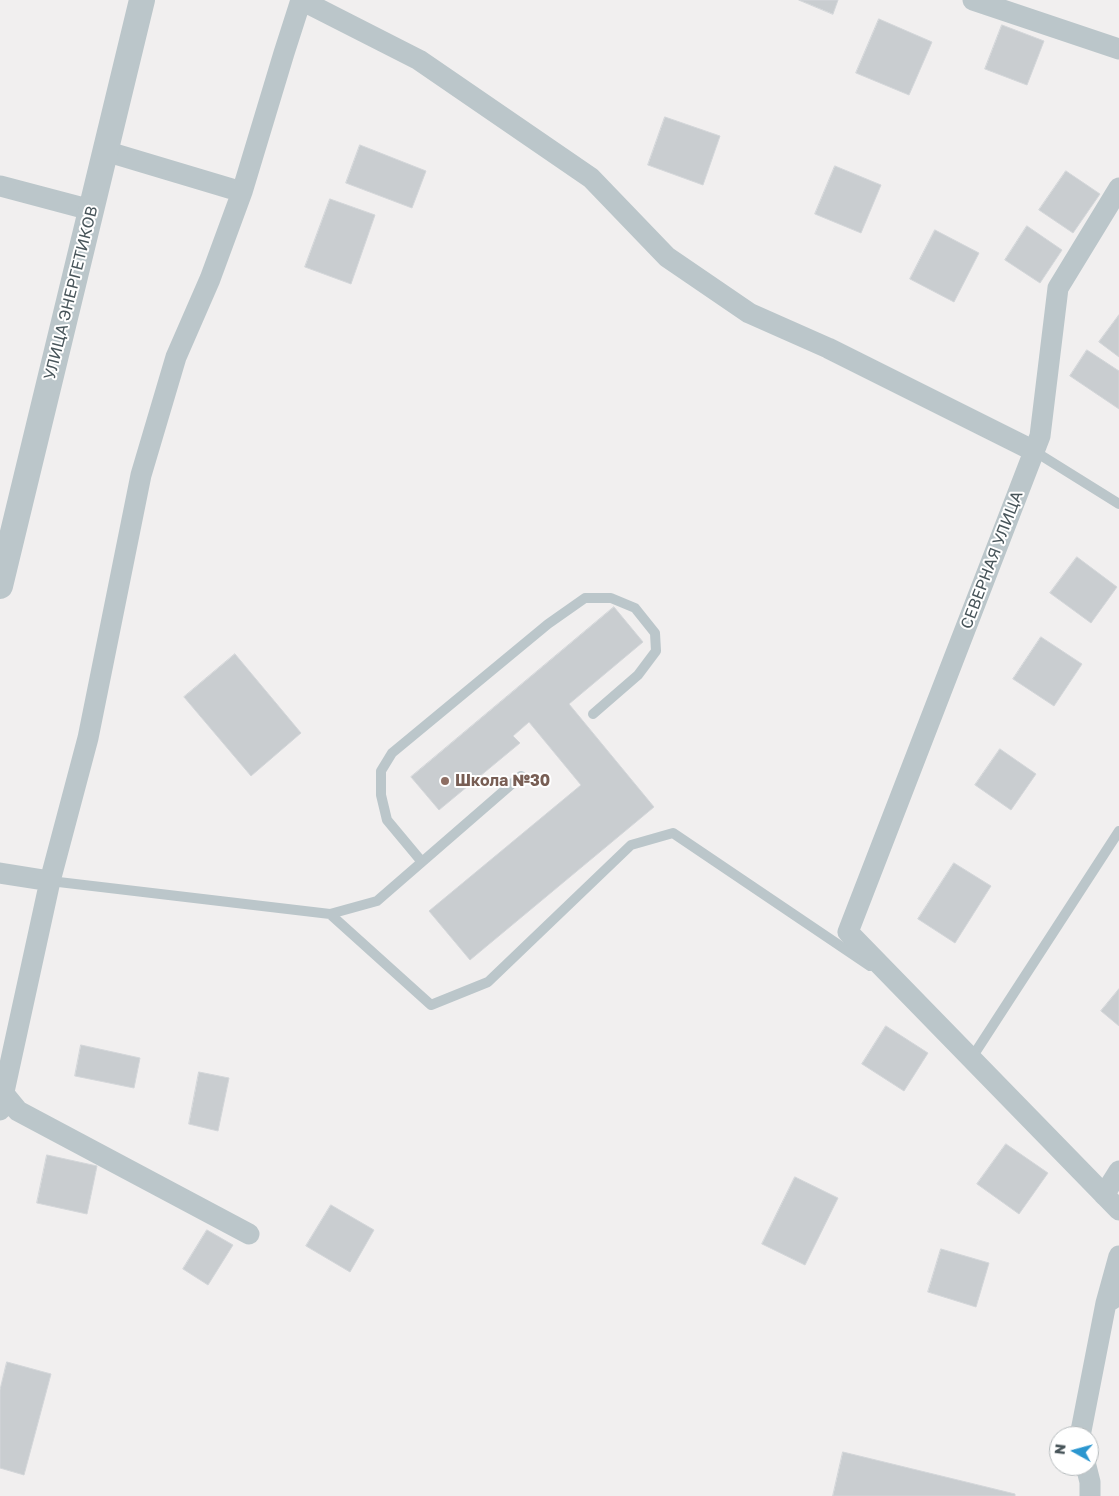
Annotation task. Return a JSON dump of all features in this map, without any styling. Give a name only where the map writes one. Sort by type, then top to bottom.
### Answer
[{"type":"street","name":"УЛИЦА ЭНЕРГЕТИКОВ","points":[[0,586],[142,0]]},
{"type":"street","points":[[249,1234],[2,1102],[50,881],[88,738],[141,475],[176,356],[210,279],[242,192],[301,0],[418,60],[591,178],[667,257],[749,313],[828,348],[1034,451]]},
{"type":"street","points":[[973,0],[1119,49]]},
{"type":"street","points":[[106,151],[242,192]]},
{"type":"street","points":[[0,186],[91,210]]},
{"type":"street","name":"СЕВЕРНАЯ УЛИЦА","points":[[904,989],[848,932],[1040,436],[1058,288],[1119,188]]},
{"type":"street","points":[[0,873],[50,881]]},
{"type":"street","points":[[904,989],[1119,1210]]},
{"type":"street","points":[[1104,1195],[1119,1172]]},
{"type":"street","points":[[1082,1426],[1113,1299],[1119,1256]]},
{"type":"street","points":[[1088,1476],[1090,1496]]},
{"type":"lane","points":[[1034,451],[1119,504]]},
{"type":"lane","points":[[422,862],[387,820],[381,794],[381,771],[392,753],[548,624],[585,598],[611,598],[635,608],[655,633],[656,651],[638,675],[593,714]]},
{"type":"lane","points":[[50,881],[330,914],[377,901],[521,776]]},
{"type":"lane","points":[[972,1059],[1119,831]]},
{"type":"lane","points":[[330,914],[431,1005],[488,982],[631,844],[672,833],[904,989]]},
{"type":"building","points":[[799,0],[838,0],[833,14]]},
{"type":"building","points":[[879,19],[932,42],[909,95],[856,73]]},
{"type":"building","points":[[1002,25],[1044,41],[1027,85],[985,69]]},
{"type":"building","points":[[665,117],[720,136],[703,185],[648,165]]},
{"type":"building","points":[[360,145],[426,171],[412,208],[346,183]]},
{"type":"building","points":[[835,166],[881,185],[861,233],[815,214]]},
{"type":"building","points":[[1066,171],[1100,194],[1073,233],[1039,210]]},
{"type":"building","points":[[330,199],[375,215],[351,284],[305,267]]},
{"type":"building","points":[[1027,226],[1062,250],[1040,283],[1005,260]]},
{"type":"building","points":[[935,230],[979,253],[954,302],[910,279]]},
{"type":"building","points":[[1119,315],[1119,357],[1099,342]]},
{"type":"building","points":[[1087,350],[1119,371],[1119,409],[1070,376]]},
{"type":"building","points":[[1077,557],[1117,587],[1091,623],[1050,593]]},
{"type":"building","name":"Школа №30","points":[[614,607],[643,642],[569,704],[654,807],[470,960],[429,911],[581,785],[529,722],[513,736],[520,743],[439,810],[411,777]]},
{"type":"building","points":[[1041,637],[1082,664],[1054,706],[1013,679]]},
{"type":"building","points":[[235,654],[301,733],[251,776],[184,697]]},
{"type":"building","points":[[1000,749],[1036,774],[1011,810],[975,785]]},
{"type":"building","points":[[954,863],[991,886],[955,943],[918,919]]},
{"type":"building","points":[[1119,989],[1119,1026],[1101,1011]]},
{"type":"building","points":[[886,1026],[928,1053],[904,1091],[862,1064]]},
{"type":"building","points":[[81,1045],[140,1058],[134,1088],[75,1076]]},
{"type":"building","points":[[199,1072],[229,1078],[218,1131],[189,1124]]},
{"type":"building","points":[[1006,1144],[1048,1173],[1019,1214],[977,1184]]},
{"type":"building","points":[[47,1155],[97,1166],[87,1214],[37,1203]]},
{"type":"building","points":[[795,1177],[838,1198],[805,1265],[762,1244]]},
{"type":"building","points":[[331,1205],[374,1230],[350,1272],[306,1246]]},
{"type":"building","points":[[207,1230],[233,1245],[208,1285],[183,1269]]},
{"type":"building","points":[[941,1249],[989,1263],[976,1307],[928,1292]]},
{"type":"building","points":[[7,1362],[51,1374],[24,1475],[0,1468],[0,1390]]},
{"type":"building","points":[[843,1452],[1015,1494],[1015,1496],[833,1496]]},
{"type":"place","name":"Школа №30","points":[[445,781]]}]
